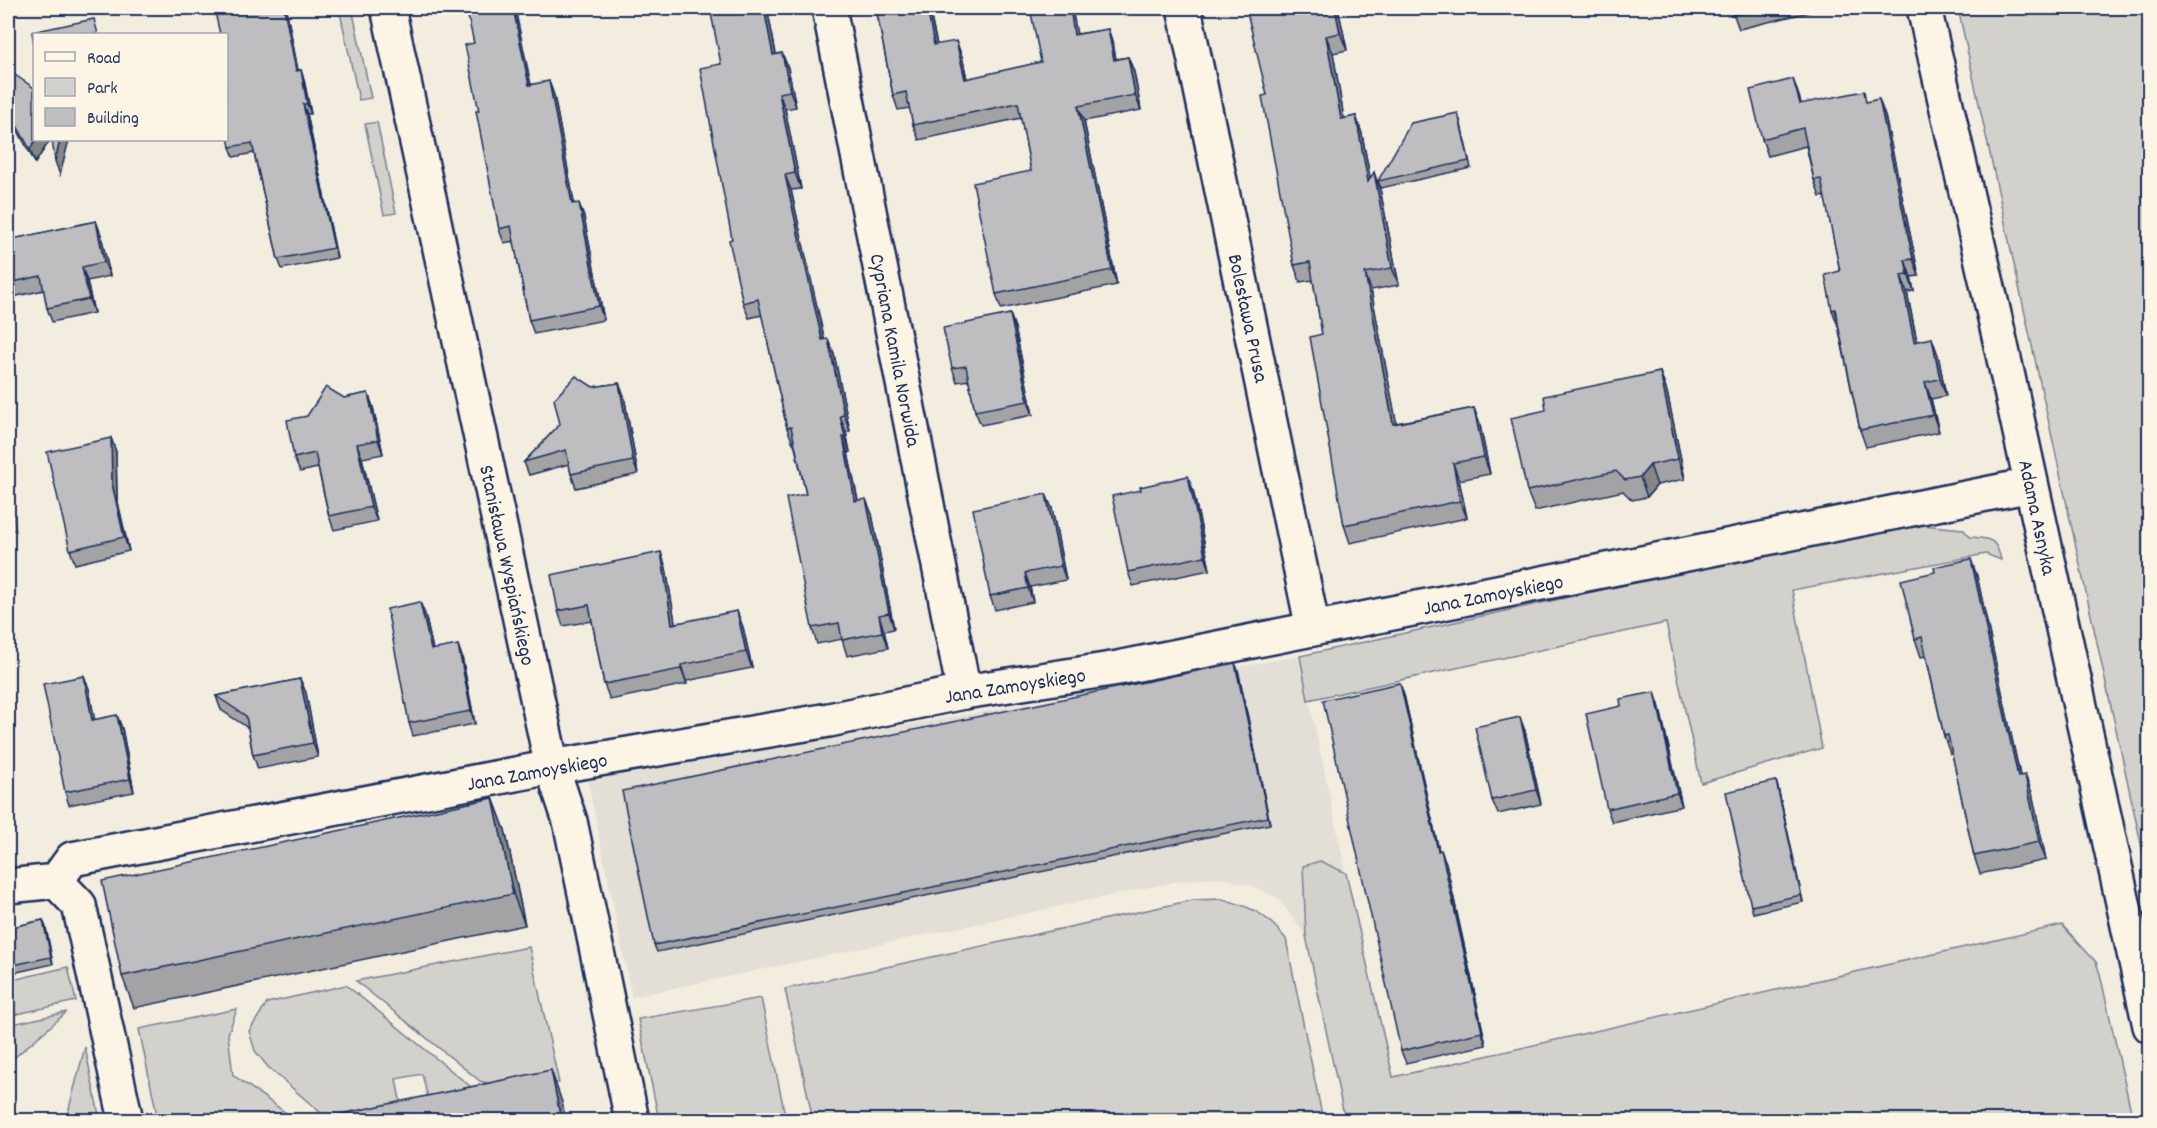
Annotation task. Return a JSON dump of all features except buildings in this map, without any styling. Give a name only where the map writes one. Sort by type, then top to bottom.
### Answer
[{"type":"street","name":"Stanisława Wyspiańskiego","points":[[388,8],[552,766],[570,821],[632,1120]]},
{"type":"street","name":"Cypriana Kamila Norwida","points":[[829,8],[964,692]]},
{"type":"street","name":"Bolesława Prusa","points":[[1184,8],[1313,629]]},
{"type":"street","name":"Adama Asnyka","points":[[1924,8],[2150,1026]]},
{"type":"street","name":"Jana Zamoyskiego","points":[[56,881],[72,859],[552,766],[829,720],[964,692],[1118,668],[2031,485]]},
{"type":"street","points":[[8,886],[56,881],[79,905],[126,1120]]},
{"type":"shaded area","points":[[1300,656],[1346,873],[1320,861],[1303,866],[1306,936],[1278,898],[1250,885],[1217,877],[1174,882],[632,997],[587,777],[629,774]]},
{"type":"green space","points":[[339,8],[352,8],[371,98],[359,100]]},
{"type":"green space","points":[[1958,8],[2149,8],[2149,880]]},
{"type":"green space","points":[[377,122],[396,213],[384,215],[365,124]]},
{"type":"green space","points":[[8,486],[16,531],[8,528]]},
{"type":"green space","points":[[1922,525],[1963,529],[1970,537],[1991,541],[1997,547],[2001,560],[1986,554],[1792,590],[1822,748],[1701,783],[1666,623],[1308,700],[1300,656],[1847,536]]},
{"type":"green space","points":[[1320,861],[1346,873],[1393,1077],[2062,925],[2096,962],[2133,1120],[1345,1120],[1306,936],[1303,866]]},
{"type":"green space","points":[[1222,899],[1243,905],[1265,917],[1286,939],[1323,1120],[813,1120],[785,989],[1193,900]]},
{"type":"green space","points":[[529,947],[559,1083],[516,1091],[480,1081],[356,981]]},
{"type":"green space","points":[[68,967],[76,1001],[8,1016],[8,981]]},
{"type":"green space","points":[[346,985],[470,1086],[477,1100],[431,1110],[422,1074],[396,1079],[403,1116],[329,1120],[268,1067],[255,1051],[249,1031],[267,1003]]},
{"type":"green space","points":[[761,998],[786,1120],[659,1120],[638,1019]]},
{"type":"green space","points":[[237,1009],[228,1034],[233,1075],[296,1120],[158,1120],[139,1029]]},
{"type":"green space","points":[[67,1012],[8,1063],[8,1025]]},
{"type":"green space","points":[[85,1047],[100,1120],[66,1120]]}]
